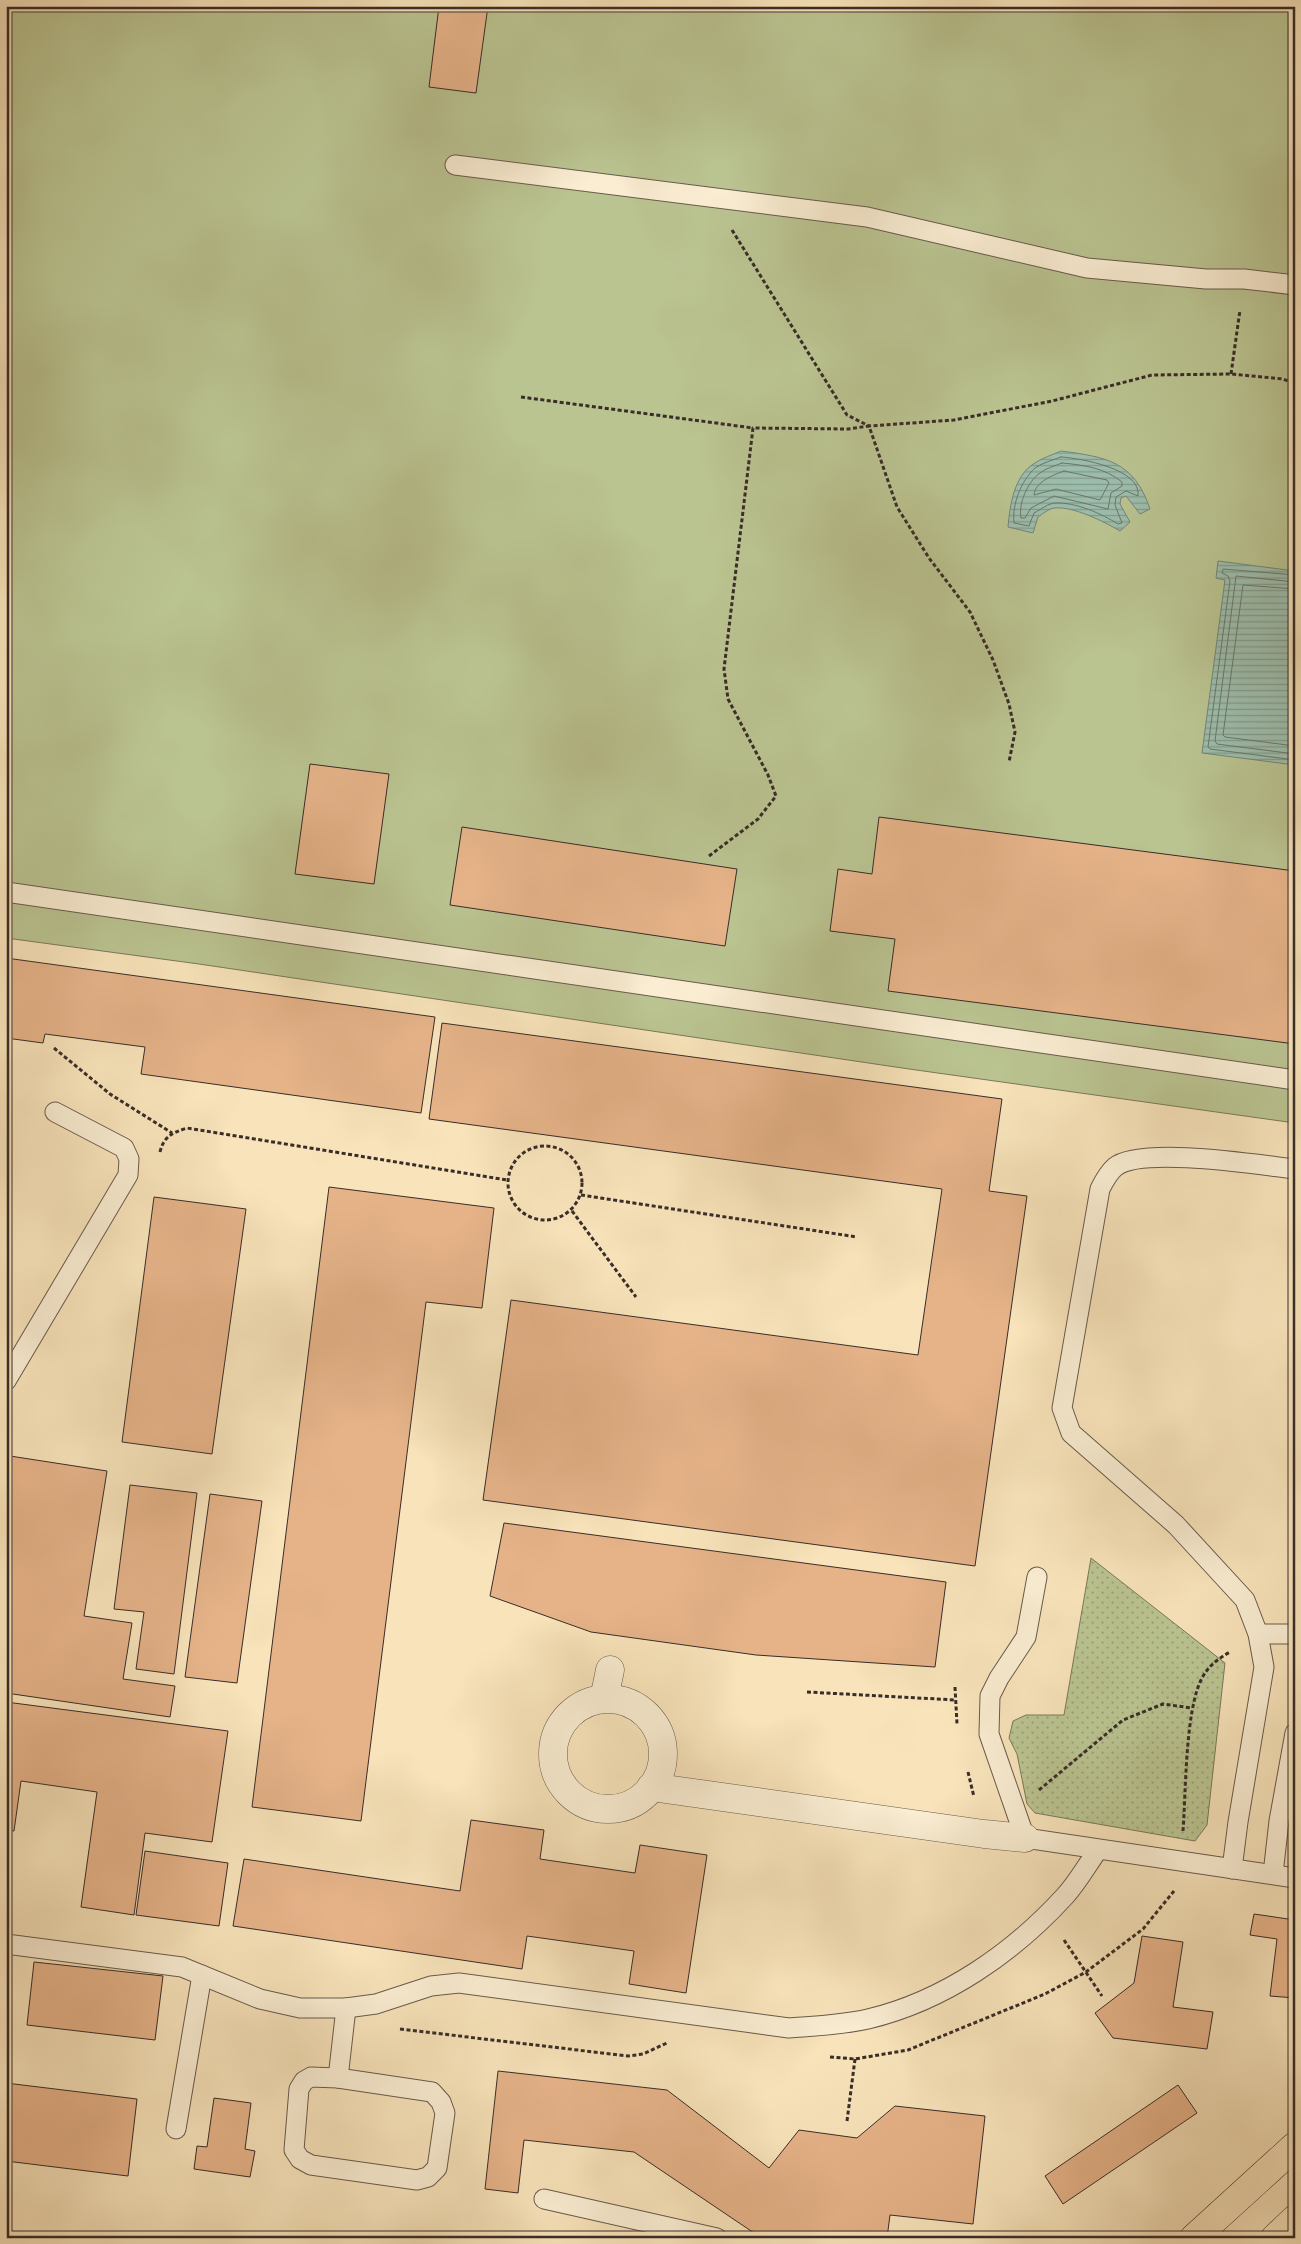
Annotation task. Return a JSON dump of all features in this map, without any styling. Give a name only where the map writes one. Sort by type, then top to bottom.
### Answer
[{"type":"main road","points":[[1194,2238],[1295,2146]]},
{"type":"main road","points":[[1275,2238],[1295,2219]]},
{"type":"street","points":[[604,1699],[610,1670]]},
{"type":"street","points":[[604,1699],[632,1704],[648,1715],[658,1731],[663,1752],[660,1770],[651,1788],[632,1803],[614,1808],[595,1807],[577,1800],[563,1786],[554,1766],[553,1747],[559,1728],[570,1713],[586,1703],[604,1699]]},
{"type":"street","points":[[651,1788],[1025,1838]]},
{"type":"lane","points":[[455,165],[867,217],[1087,268],[1206,279],[1244,279],[1295,286]]},
{"type":"lane","points":[[6,892],[1295,1080]]},
{"type":"lane","points":[[6,1381],[128,1175],[129,1160],[124,1148],[55,1112]]},
{"type":"lane","points":[[1232,1869],[1264,1667],[1258,1634],[1245,1600],[1176,1525],[1071,1433],[1062,1408],[1100,1189],[1116,1166],[1127,1162],[1156,1158],[1216,1161],[1295,1169]]},
{"type":"lane","points":[[1037,1577],[1026,1637],[999,1678],[990,1696],[988,1734],[1025,1838],[1295,1878]]},
{"type":"lane","points":[[1258,1634],[1295,1634]]},
{"type":"lane","points":[[1273,1874],[1279,1821],[1295,1733]]},
{"type":"lane","points":[[6,1944],[182,1967],[268,2000],[300,2008],[346,2015],[431,1986],[459,1983],[789,2028],[827,2025],[869,2018],[932,1997],[981,1969],[1029,1932],[1066,1895],[1098,1850]]},
{"type":"lane","points":[[176,2129],[202,1975]]},
{"type":"lane","points":[[338,2078],[346,2015]]},
{"type":"lane","points":[[311,2077],[338,2078],[432,2092],[442,2102],[445,2113],[437,2168],[428,2176],[416,2180],[311,2165],[300,2159],[294,2150],[300,2090],[304,2081],[311,2077]]},
{"type":"lane","points":[[544,2199],[717,2238]]},
{"type":"path","points":[[712,197],[847,415],[869,426],[897,506],[929,558],[970,612],[993,660],[1010,704],[1015,732],[1010,762]]},
{"type":"path","points":[[1231,374],[1244,279]]},
{"type":"path","points":[[521,397],[754,428],[848,429],[954,420],[1052,401],[1152,376],[1231,374],[1283,379],[1295,384]]},
{"type":"path","points":[[709,856],[758,819],[776,796],[768,775],[728,699],[724,669],[754,428]]},
{"type":"path","points":[[54,1048],[110,1094],[172,1133]]},
{"type":"path","points":[[128,1175],[150,1168],[158,1161],[164,1139],[172,1133],[187,1128],[508,1180]]},
{"type":"path","points":[[544,1145],[562,1149],[576,1160],[583,1177],[581,1195],[572,1210],[555,1220],[537,1220],[521,1212],[510,1198],[508,1180],[513,1162],[526,1150],[544,1145]]},
{"type":"path","points":[[581,1195],[857,1237]]},
{"type":"path","points":[[572,1210],[636,1297]]},
{"type":"path","points":[[825,2057],[855,2059],[908,2050],[1045,1994],[1086,1972],[1143,1929],[1175,1890],[1180,1862],[1192,1708],[1202,1678],[1214,1662],[1258,1634]]},
{"type":"path","points":[[807,1692],[956,1700]]},
{"type":"path","points":[[1014,1806],[1050,1784],[1123,1720],[1163,1704],[1192,1708]]},
{"type":"path","points":[[1046,1915],[1102,1996]]},
{"type":"path","points":[[346,2015],[628,2056],[643,2054],[667,2043],[677,2044]]},
{"type":"path","points":[[847,2121],[855,2059]]},
{"type":"green space","points":[[6,6],[1295,6],[1295,1123],[909,1069],[199,964],[6,938]]},
{"type":"green space","points":[[1091,1558],[1225,1663],[1207,1825],[1195,1841],[1035,1813],[1027,1804],[1017,1754],[1009,1738],[1013,1721],[1026,1715],[1064,1715]]},
{"type":"water","points":[[1061,451],[1105,459],[1127,471],[1136,481],[1150,509],[1140,514],[1126,496],[1121,498],[1120,504],[1130,522],[1120,531],[1089,515],[1062,508],[1051,509],[1038,517],[1033,533],[1008,527],[1014,491],[1022,475],[1038,461]]},
{"type":"water","points":[[1218,561],[1295,571],[1295,765],[1202,753],[1225,580],[1216,578]]},
{"type":"building","points":[[439,6],[488,6],[476,93],[429,87]]},
{"type":"building","points":[[310,764],[389,774],[374,884],[295,874]]},
{"type":"building","points":[[879,817],[1295,871],[1295,1044],[888,991],[895,939],[830,931],[838,869],[872,874]]},
{"type":"building","points":[[462,827],[737,869],[725,946],[450,905]]},
{"type":"building","points":[[6,958],[435,1017],[421,1113],[141,1074],[145,1047],[45,1034],[43,1043],[6,1038]]},
{"type":"building","points":[[442,1023],[1002,1099],[989,1191],[1027,1196],[975,1566],[483,1500],[511,1300],[918,1355],[942,1189],[429,1119]]},
{"type":"building","points":[[329,1187],[494,1208],[482,1308],[426,1302],[361,1821],[252,1807]]},
{"type":"building","points":[[154,1197],[246,1209],[212,1454],[122,1442]]},
{"type":"building","points":[[10,1456],[107,1471],[84,1616],[132,1623],[123,1679],[175,1686],[170,1717],[6,1693],[6,1479]]},
{"type":"building","points":[[130,1485],[197,1493],[174,1674],[136,1669],[144,1612],[114,1609]]},
{"type":"building","points":[[210,1494],[262,1501],[237,1683],[185,1677]]},
{"type":"building","points":[[504,1523],[946,1582],[935,1667],[756,1655],[591,1632],[490,1596]]},
{"type":"building","points":[[6,1702],[228,1731],[212,1842],[145,1833],[134,1915],[81,1907],[97,1792],[21,1781],[14,1831],[6,1830]]},
{"type":"building","points":[[471,1820],[544,1830],[540,1859],[635,1873],[640,1845],[707,1855],[686,1993],[629,1984],[634,1951],[527,1936],[522,1969],[233,1926],[244,1859],[460,1891]]},
{"type":"building","points":[[145,1851],[228,1863],[219,1926],[136,1915]]},
{"type":"building","points":[[1254,1914],[1295,1920],[1295,1998],[1270,1996],[1277,1939],[1250,1935]]},
{"type":"building","points":[[1142,1936],[1183,1942],[1173,2007],[1213,2012],[1207,2049],[1113,2038],[1095,2013],[1134,1983]]},
{"type":"building","points":[[34,1962],[163,1976],[155,2040],[27,2025]]},
{"type":"building","points":[[498,2071],[667,2090],[769,2168],[799,2130],[857,2138],[895,2106],[985,2116],[973,2224],[890,2215],[887,2238],[779,2238],[757,2235],[634,2152],[524,2140],[518,2193],[485,2189]]},
{"type":"building","points":[[6,2083],[137,2099],[128,2176],[6,2161]]},
{"type":"building","points":[[1178,2085],[1197,2113],[1063,2204],[1045,2176]]},
{"type":"building","points":[[214,2098],[251,2103],[245,2149],[255,2151],[250,2177],[194,2169],[197,2146],[207,2147]]},
{"type":"building","points":[[34,2233],[68,2238],[34,2238]]}]
